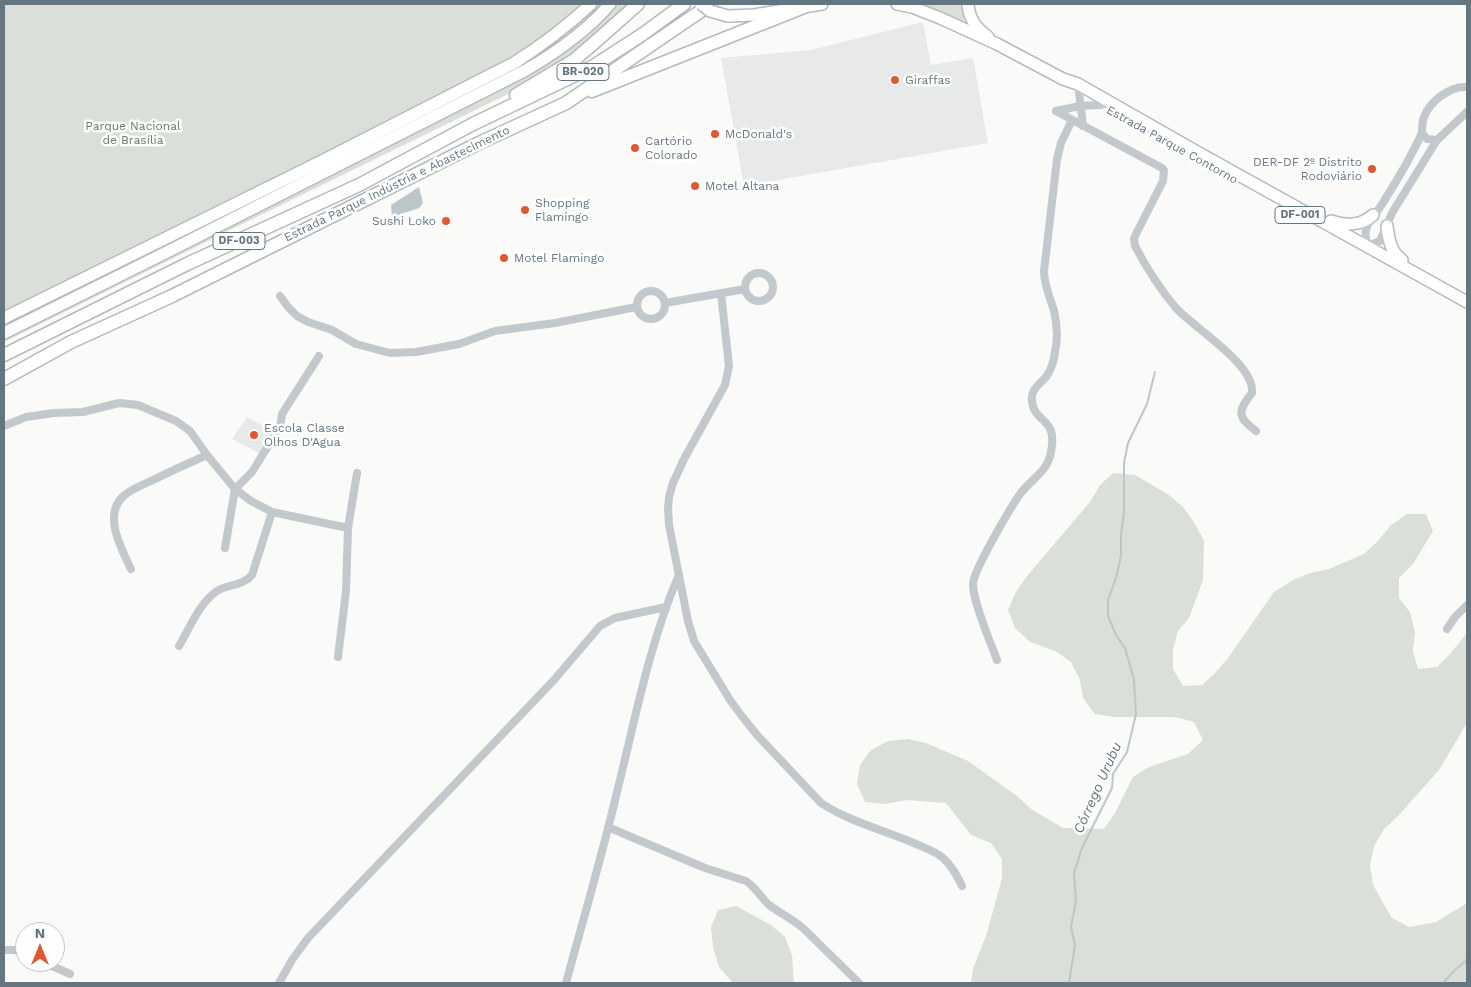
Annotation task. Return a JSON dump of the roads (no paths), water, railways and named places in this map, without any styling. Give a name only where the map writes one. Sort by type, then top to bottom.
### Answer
[{"type":"highway","points":[[473,124],[506,100],[573,61],[638,4]]},
{"type":"highway","name":"BR-020","points":[[473,124],[592,67],[643,34],[684,4]]},
{"type":"highway","name":"BR-020","points":[[575,97],[709,4]]},
{"type":"highway","points":[[575,97],[631,77],[804,7]]},
{"type":"highway","name":"Estrada Parque Indústria e Abastecimento","points":[[4,379],[71,342],[172,296],[575,97]]},
{"type":"highway","name":"Estrada Parque Indústria e Abastecimento","points":[[4,356],[186,264],[359,185],[473,124]]},
{"type":"main road","points":[[4,318],[312,166],[514,63],[553,37],[591,4]]},
{"type":"main road","points":[[4,333],[526,70],[554,54],[579,35],[610,4]]},
{"type":"main road","points":[[702,4],[710,10],[728,14],[754,15],[822,4]]},
{"type":"main road","points":[[709,4],[728,14]]},
{"type":"main road","name":"Estrada Parque Contorno","points":[[897,4],[929,13],[997,44],[1368,246],[1465,302]]},
{"type":"main road","name":"Estrada Parque Contorno","points":[[968,4],[972,21],[997,44]]},
{"type":"main road","name":"Estrada Parque Contorno","points":[[1078,88],[1101,105],[1227,176],[1465,302]]},
{"type":"main road","points":[[1310,215],[1346,225],[1368,220],[1377,210]]},
{"type":"main road","points":[[1387,226],[1390,245],[1397,256],[1445,286],[1465,302]]},
{"type":"main road","points":[[1353,243],[1368,246],[1378,257]]},
{"type":"street","points":[[1467,87],[1459,87],[1449,91],[1434,102],[1423,118],[1422,133],[1409,161],[1366,230],[1365,237],[1368,246],[1380,242],[1392,213],[1436,140],[1467,112]]},
{"type":"street","points":[[1078,88],[1083,126]]},
{"type":"street","points":[[1101,105],[1080,106],[1056,111],[1164,170],[1163,181],[1136,234],[1133,242],[1134,246],[1161,288],[1177,308],[1235,360],[1246,374],[1253,390],[1242,406],[1241,413],[1246,422],[1256,432]]},
{"type":"street","points":[[997,660],[978,605],[973,583],[978,568],[1014,504],[1021,493],[1045,469],[1051,453],[1051,428],[1034,408],[1032,396],[1036,388],[1046,377],[1056,350],[1057,331],[1054,312],[1044,281],[1044,271],[1057,159],[1060,143],[1072,120]]},
{"type":"street","points":[[1422,133],[1427,139],[1436,140]]},
{"type":"street","points":[[1396,182],[1406,190]]},
{"type":"street","points":[[1377,210],[1392,213]]},
{"type":"street","points":[[665,303],[745,288]]},
{"type":"street","points":[[648,291],[659,293],[665,303],[662,314],[653,319],[642,317],[636,308],[636,302],[639,297],[648,291]]},
{"type":"street","points":[[721,293],[730,366],[728,376],[684,460],[669,496],[669,525],[691,633],[700,652],[730,700],[751,728],[810,793],[833,811],[901,837],[941,856],[955,873],[962,886]]},
{"type":"street","points":[[280,296],[293,312],[308,322],[332,330],[356,344],[390,353],[416,352],[459,344],[495,331],[555,323],[636,308]]},
{"type":"street","points":[[225,548],[235,489],[252,472],[270,444],[280,428],[282,414],[319,356]]},
{"type":"street","points":[[4,426],[26,417],[54,413],[83,412],[119,403],[138,405],[176,420],[190,431],[235,489],[251,501],[272,512],[348,528]]},
{"type":"street","points":[[131,569],[119,545],[115,528],[114,512],[117,503],[125,494],[138,486],[207,455]]},
{"type":"street","points":[[338,657],[346,591],[348,528],[357,473]]},
{"type":"street","points":[[179,646],[201,607],[209,598],[217,591],[240,583],[252,575],[272,512]]},
{"type":"street","points":[[566,983],[608,826],[643,684],[666,607],[678,576]]},
{"type":"street","points":[[1447,629],[1455,616],[1467,605]]},
{"type":"street","points":[[279,983],[292,960],[308,938],[554,680],[600,626],[615,618],[666,607]]},
{"type":"street","points":[[608,826],[636,840],[751,884],[775,910],[803,928],[859,983]]},
{"type":"street","points":[[65,972],[70,974]]},
{"type":"waterway","name":"Córrego Urubu","points":[[1069,983],[1075,945],[1071,927],[1076,901],[1074,873],[1082,848],[1112,788],[1113,774],[1127,752],[1136,714],[1134,680],[1125,648],[1116,635],[1108,616],[1108,600],[1121,556],[1124,513],[1124,463],[1128,443],[1147,404],[1155,372]]},
{"type":"waterway","points":[[1443,983],[1467,960]]},
{"type":"place","name":"Giraffas","points":[[895,80]]},
{"type":"place","name":"McDonald's","points":[[715,134]]},
{"type":"place","name":"Cartório Colorado","points":[[635,148]]},
{"type":"place","name":"DER-DF 2º Distrito Rodoviário","points":[[1372,169]]},
{"type":"place","name":"Motel Altana","points":[[695,186]]},
{"type":"place","name":"Shopping Flamingo","points":[[525,210]]},
{"type":"place","name":"Sushi Loko","points":[[446,221]]},
{"type":"place","name":"Motel Flamingo","points":[[504,258]]},
{"type":"place","name":"Escola Classe Olhos D'Agua","points":[[254,435]]},
{"type":"park label","name":"Parque Nacional de Brasília","points":[[133,133]]}]
